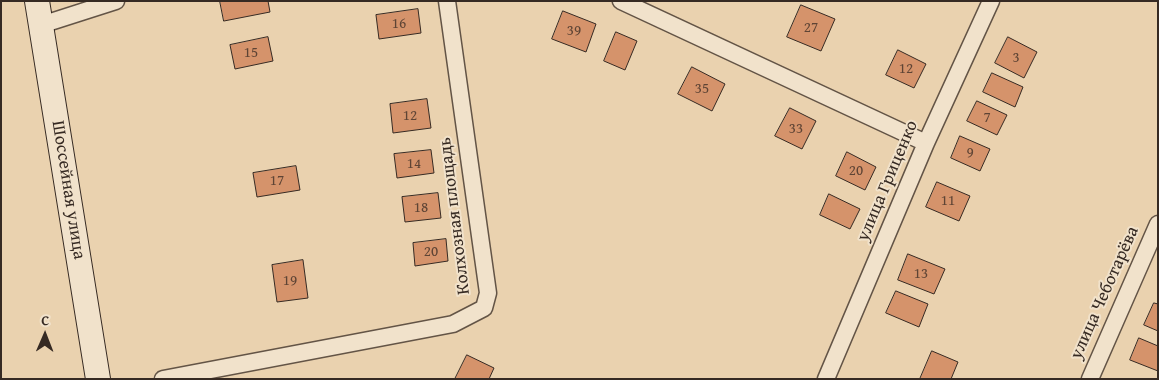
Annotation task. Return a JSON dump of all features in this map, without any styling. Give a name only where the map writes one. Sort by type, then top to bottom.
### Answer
[{"type":"main road","name":"Шоссейная улица","points":[[37,1],[98,379]]},
{"type":"street","points":[[41,25],[116,1]]},
{"type":"street","name":"Колхозная площадь","points":[[163,379],[453,324],[484,308],[488,293],[447,1]]},
{"type":"street","points":[[621,1],[926,143]]},
{"type":"street","name":"улица Гриценко","points":[[826,379],[926,143],[991,1]]},
{"type":"street","name":"улица Чеботарёва","points":[[1090,379],[1158,224]]},
{"type":"building","points":[[220,1],[268,1],[270,12],[224,21]]},
{"type":"building","points":[[801,5],[835,19],[821,51],[787,37]]},
{"type":"building","points":[[418,9],[421,33],[379,39],[376,15]]},
{"type":"building","points":[[563,11],[596,24],[586,52],[552,39]]},
{"type":"building","points":[[616,32],[637,41],[625,70],[604,61]]},
{"type":"building","points":[[268,37],[273,61],[235,69],[230,45]]},
{"type":"building","points":[[1008,37],[1037,52],[1024,78],[995,63]]},
{"type":"building","points":[[898,50],[926,64],[914,88],[886,75]]},
{"type":"building","points":[[692,67],[725,84],[712,111],[678,94]]},
{"type":"building","points":[[992,73],[1023,87],[1015,107],[983,92]]},
{"type":"building","points":[[427,99],[431,128],[393,133],[390,104]]},
{"type":"building","points":[[977,101],[1007,115],[997,135],[967,121]]},
{"type":"building","points":[[790,108],[816,121],[802,149],[775,136]]},
{"type":"building","points":[[960,136],[990,149],[980,171],[951,158]]},
{"type":"building","points":[[431,150],[434,173],[397,178],[394,154]]},
{"type":"building","points":[[847,152],[876,167],[865,190],[836,176]]},
{"type":"building","points":[[296,166],[300,190],[257,197],[253,173]]},
{"type":"building","points":[[937,182],[970,196],[959,221],[926,207]]},
{"type":"building","points":[[438,193],[441,218],[405,222],[402,197]]},
{"type":"building","points":[[829,194],[860,209],[850,229],[820,215]]},
{"type":"building","points":[[446,239],[448,261],[415,266],[413,243]]},
{"type":"building","points":[[908,254],[945,269],[934,294],[898,280]]},
{"type":"building","points":[[303,260],[308,298],[277,302],[272,265]]},
{"type":"building","points":[[896,291],[928,304],[919,327],[886,313]]},
{"type":"building","points":[[1154,303],[1158,304],[1158,331],[1144,325]]},
{"type":"building","points":[[1139,338],[1158,346],[1158,371],[1130,360]]},
{"type":"building","points":[[932,351],[958,362],[951,379],[920,379]]},
{"type":"building","points":[[467,355],[494,368],[489,379],[455,379]]}]
